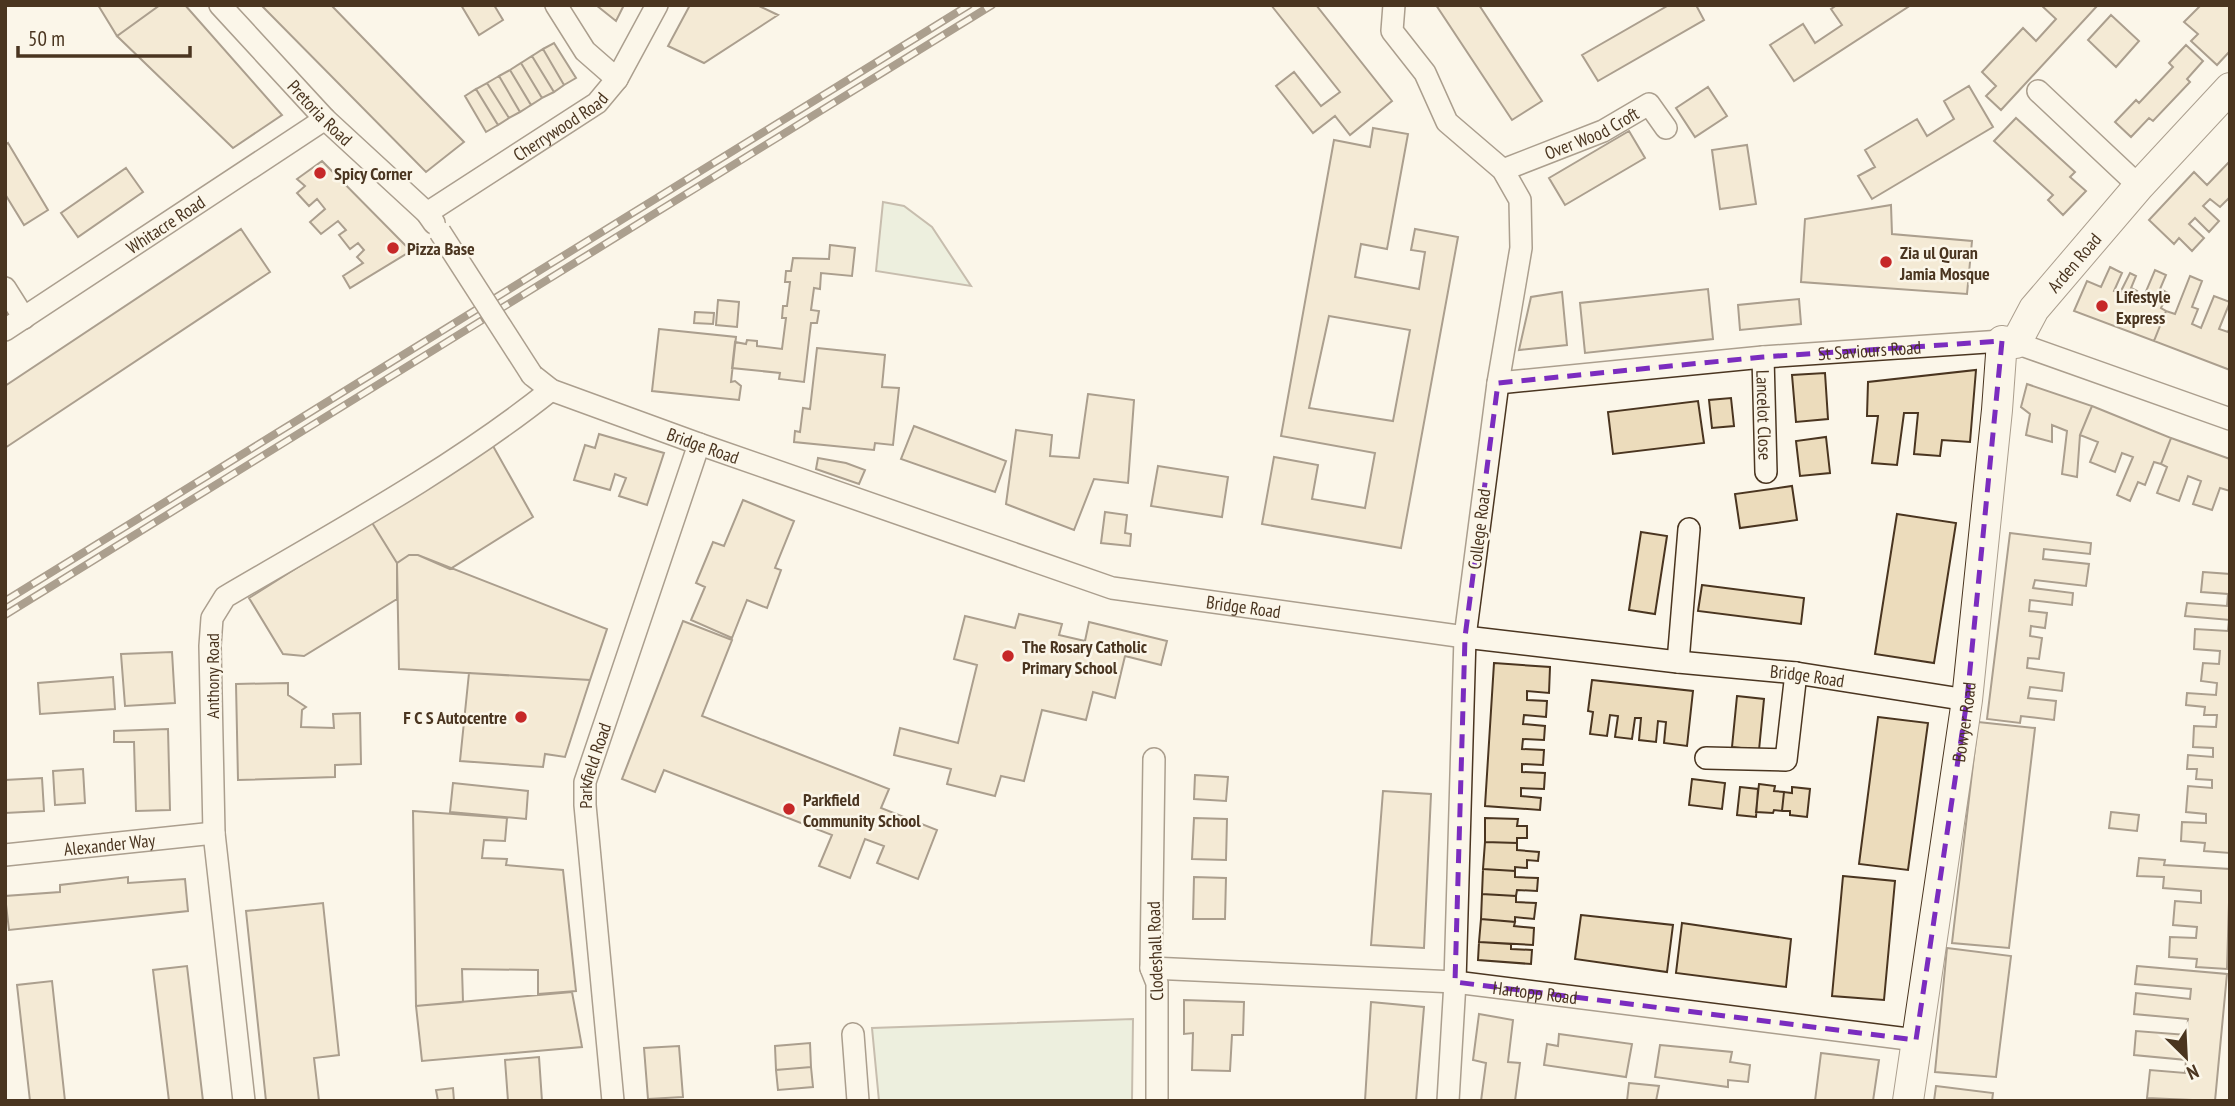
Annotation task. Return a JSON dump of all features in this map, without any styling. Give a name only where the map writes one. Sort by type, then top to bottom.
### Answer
[{"type":"main road","name":"Arden Road","points":[[2009,342],[2140,186],[2230,88]]},
{"type":"main road","name":"Bowyer Road","points":[[1908,1101],[1967,700],[1997,410],[2009,342]]},
{"type":"street","name":"Pretoria Road","points":[[220,5],[325,119],[427,213],[533,375]]},
{"type":"street","points":[[556,5],[585,51],[617,79]]},
{"type":"street","name":"Cherrywood Road","points":[[427,213],[597,103],[617,79],[657,5]]},
{"type":"street","name":"College Road","points":[[1394,5],[1392,31],[1425,73],[1447,122],[1503,170],[1520,200],[1521,248],[1498,383],[1465,637],[1455,982],[1448,1101]]},
{"type":"street","points":[[2038,91],[2140,186]]},
{"type":"street","name":"Over Wood Croft","points":[[1503,170],[1604,131],[1649,104],[1666,128]]},
{"type":"street","name":"Whitacre Road","points":[[5,330],[325,119]]},
{"type":"street","points":[[5,288],[24,318]]},
{"type":"street","name":"St Saviours Road","points":[[1498,383],[1763,357],[2009,342],[2230,419]]},
{"type":"street","name":"Lancelot Close","points":[[1763,357],[1766,472]]},
{"type":"street","name":"Bridge Road","points":[[533,375],[551,390],[1112,588],[1465,637],[1796,673],[1967,700]]},
{"type":"street","name":"Anthony Road","points":[[244,1101],[214,833],[210,646],[212,618],[225,597],[393,498],[516,418],[551,390]]},
{"type":"street","name":"Parkfield Road","points":[[613,1101],[585,782],[699,444]]},
{"type":"street","points":[[1678,662],[1689,529]]},
{"type":"street","points":[[1706,758],[1786,760],[1796,673]]},
{"type":"street","name":"Clodeshall Road","points":[[1153,759],[1151,968],[1157,984],[1157,1101]]},
{"type":"street","name":"Alexander Way","points":[[5,855],[214,833]]},
{"type":"street","name":"Hartopp Road","points":[[1151,968],[1455,982],[1916,1040]]},
{"type":"street","points":[[853,1034],[858,1101]]},
{"type":"highlighted area","points":[[2002,341],[1967,700],[1916,1040],[1455,982],[1465,637],[1498,383],[1763,357]]},
{"type":"green space","points":[[883,202],[904,206],[932,227],[971,286],[876,271]]},
{"type":"green space","points":[[1133,1019],[1132,1101],[879,1101],[872,1028]]},
{"type":"building","points":[[98,5],[160,5],[117,36]]},
{"type":"building","points":[[160,5],[185,5],[282,115],[233,148],[117,36]]},
{"type":"building","points":[[261,5],[331,5],[464,142],[426,172]]},
{"type":"building","points":[[461,5],[494,5],[503,20],[479,35]]},
{"type":"building","points":[[596,5],[624,5],[616,21]]},
{"type":"building","points":[[690,5],[757,5],[778,15],[704,63],[668,46]]},
{"type":"building","points":[[1271,5],[1316,5],[1392,101],[1350,135],[1335,116],[1313,133],[1276,86],[1294,72],[1321,106],[1340,92]]},
{"type":"building","points":[[1436,5],[1479,5],[1542,101],[1512,120]]},
{"type":"building","points":[[1669,5],[1696,5],[1704,20],[1598,81],[1582,55]]},
{"type":"building","points":[[1837,5],[1911,5],[1794,81],[1770,45],[1803,24],[1815,43],[1842,25],[1831,9]]},
{"type":"building","points":[[2041,5],[2098,5],[2001,110],[1986,96],[1996,86],[1982,72],[2023,28],[2036,41],[2056,19]]},
{"type":"building","points":[[2201,5],[2230,5],[2230,51],[2217,65],[2191,41],[2198,34],[2184,22]]},
{"type":"building","points":[[2111,15],[2139,41],[2116,67],[2088,40]]},
{"type":"building","points":[[554,43],[576,78],[564,85],[543,49]]},
{"type":"building","points":[[2186,45],[2203,61],[2187,79],[2190,82],[2153,121],[2149,118],[2131,137],[2115,122],[2136,100],[2139,103],[2173,67],[2169,63]]},
{"type":"building","points":[[543,49],[564,85],[554,92],[532,56]]},
{"type":"building","points":[[532,56],[554,92],[542,98],[521,63]]},
{"type":"building","points":[[521,63],[542,98],[531,105],[510,70]]},
{"type":"building","points":[[510,70],[531,105],[520,112],[499,76]]},
{"type":"building","points":[[499,76],[520,112],[509,118],[487,83]]},
{"type":"building","points":[[487,83],[509,118],[498,125],[476,89]]},
{"type":"building","points":[[1969,86],[1993,127],[1872,199],[1858,176],[1875,167],[1865,150],[1917,119],[1927,136],[1954,119],[1944,101]]},
{"type":"building","points":[[1708,87],[1727,116],[1695,137],[1676,108]]},
{"type":"building","points":[[476,89],[498,125],[486,132],[465,96]]},
{"type":"building","points":[[2016,118],[2075,172],[2070,177],[2086,191],[2063,215],[2048,200],[2053,195],[1994,141]]},
{"type":"building","points":[[1373,128],[1408,134],[1387,249],[1361,244],[1355,277],[1419,289],[1425,252],[1411,250],[1415,229],[1458,237],[1401,548],[1262,524],[1274,457],[1318,465],[1312,499],[1365,508],[1375,453],[1281,436],[1334,140],[1370,147]],"holes":[[[1329,316],[1410,330],[1393,421],[1309,408]]]},
{"type":"building","points":[[1629,131],[1645,158],[1565,205],[1549,178]]},
{"type":"building","points":[[8,143],[48,210],[24,225],[5,194],[5,145]]},
{"type":"building","points":[[1747,145],[1756,204],[1720,209],[1712,150]]},
{"type":"building","points":[[322,161],[411,251],[350,288],[343,276],[363,263],[357,257],[364,250],[358,243],[350,249],[339,235],[346,230],[338,221],[321,234],[310,222],[325,209],[317,199],[309,206],[297,193],[305,186],[297,179]]},
{"type":"building","points":[[2230,161],[2230,201],[2228,199],[2220,207],[2210,199],[2203,206],[2219,221],[2209,232],[2195,218],[2189,224],[2204,238],[2192,251],[2179,238],[2174,244],[2149,220],[2194,172],[2207,185]]},
{"type":"building","points":[[126,168],[143,192],[78,237],[61,213]]},
{"type":"building","name":"Zia ul Quran Jamia Mosque","points":[[1891,205],[1892,234],[1972,241],[1967,294],[1801,282],[1805,219]]},
{"type":"building","points":[[241,229],[270,272],[5,448],[5,386]]},
{"type":"building","points":[[830,245],[855,248],[852,276],[821,273],[820,289],[814,288],[811,310],[819,311],[817,323],[811,323],[804,382],[779,379],[780,373],[732,368],[735,342],[746,344],[747,340],[757,341],[757,346],[782,349],[786,318],[782,318],[783,306],[787,306],[790,282],[785,282],[786,271],[791,271],[793,258],[829,259]]},
{"type":"building","points":[[2110,267],[2122,273],[2114,291],[2120,293],[2130,273],[2136,276],[2131,288],[2137,291],[2134,297],[2142,301],[2155,270],[2166,275],[2160,289],[2168,293],[2161,308],[2166,311],[2154,341],[2074,311],[2087,281],[2101,287]]},
{"type":"building","points":[[2190,276],[2202,281],[2192,307],[2198,309],[2192,324],[2201,328],[2214,296],[2230,302],[2219,329],[2228,332],[2230,327],[2230,370],[2154,341],[2166,311],[2175,314]]},
{"type":"building","points":[[1708,289],[1713,339],[1585,353],[1580,303]]},
{"type":"building","points":[[1562,292],[1567,345],[1519,350],[1531,297]]},
{"type":"building","points":[[1799,299],[1801,324],[1740,330],[1738,305]]},
{"type":"building","points":[[718,300],[739,302],[737,327],[716,325]]},
{"type":"building","points":[[695,312],[714,313],[713,324],[694,323]]},
{"type":"building","points":[[659,329],[736,337],[731,382],[735,381],[741,386],[739,400],[652,391]]},
{"type":"building","points":[[817,348],[885,355],[882,387],[899,388],[893,445],[875,443],[874,450],[794,442],[795,431],[800,432],[803,408],[810,409]]},
{"type":"building","points":[[1976,370],[1970,442],[1942,440],[1940,456],[1914,454],[1918,413],[1904,413],[1897,465],[1872,463],[1878,416],[1867,416],[1868,382]]},
{"type":"building","points":[[1825,373],[1828,419],[1796,422],[1792,375]]},
{"type":"building","points":[[2027,384],[2092,406],[2080,435],[2077,477],[2062,474],[2067,431],[2052,425],[2052,442],[2026,435],[2030,414],[2021,407]]},
{"type":"building","points":[[1088,394],[1134,400],[1128,483],[1094,479],[1074,530],[1006,504],[1016,430],[1052,435],[1050,456],[1079,458]]},
{"type":"building","points":[[1731,398],[1734,426],[1712,428],[1709,400]]},
{"type":"building","points":[[1698,401],[1704,443],[1613,454],[1608,412]]},
{"type":"building","points":[[2092,406],[2171,438],[2161,464],[2154,462],[2145,485],[2138,482],[2130,501],[2117,495],[2133,457],[2122,453],[2115,472],[2090,462],[2098,442],[2080,435]]},
{"type":"building","points":[[914,426],[1006,461],[995,492],[901,459]]},
{"type":"building","points":[[599,434],[664,453],[647,505],[619,496],[626,478],[615,474],[610,490],[574,480],[585,445],[595,448]]},
{"type":"building","points":[[1826,437],[1830,473],[1800,476],[1796,441]]},
{"type":"building","points":[[2171,438],[2230,459],[2230,491],[2220,488],[2212,510],[2193,504],[2201,481],[2188,476],[2179,501],[2157,493],[2167,467],[2161,464]]},
{"type":"building","points":[[493,446],[533,517],[450,569],[418,555],[409,555],[397,563],[371,521]]},
{"type":"building","points":[[818,458],[865,470],[859,484],[816,469]]},
{"type":"building","points":[[1158,466],[1228,477],[1222,517],[1151,506]]},
{"type":"building","points":[[1792,486],[1797,520],[1740,528],[1735,494]]},
{"type":"building","points":[[743,500],[794,521],[775,568],[781,570],[767,608],[747,600],[732,638],[691,620],[705,587],[696,583],[713,542],[724,546]]},
{"type":"building","points":[[1105,512],[1127,515],[1125,533],[1131,534],[1130,546],[1101,543]]},
{"type":"building","points":[[1897,514],[1956,523],[1934,663],[1875,654]]},
{"type":"building","points":[[371,521],[397,563],[397,599],[304,656],[283,654],[249,598]]},
{"type":"building","points":[[1641,532],[1667,536],[1655,614],[1629,610]]},
{"type":"building","points":[[2010,533],[2091,543],[2090,554],[2044,549],[2043,559],[2089,564],[2086,586],[2035,580],[2033,588],[2073,593],[2072,605],[2030,600],[2029,611],[2047,613],[2045,628],[2031,626],[2030,636],[2042,638],[2039,659],[2028,658],[2027,668],[2064,673],[2062,691],[2030,687],[2028,698],[2056,701],[2054,720],[2021,716],[2020,723],[1987,719]]},
{"type":"building","points":[[409,555],[418,555],[607,629],[590,680],[399,669],[397,563]]},
{"type":"building","points":[[2203,572],[2230,574],[2230,620],[2185,616],[2187,603],[2227,606],[2228,594],[2201,592]]},
{"type":"building","points":[[1702,585],[1804,598],[1801,624],[1698,611]]},
{"type":"building","points":[[1019,614],[1062,624],[1059,635],[1085,641],[1089,622],[1167,641],[1161,665],[1125,656],[1115,698],[1093,692],[1086,720],[1042,710],[1024,781],[1001,776],[995,796],[947,784],[951,769],[894,755],[900,728],[958,743],[977,665],[954,659],[965,616],[1015,628]]},
{"type":"building","points":[[2229,620],[2230,853],[2204,851],[2205,843],[2181,841],[2182,822],[2206,823],[2206,814],[2186,812],[2188,786],[2212,788],[2212,780],[2196,779],[2197,769],[2187,769],[2188,755],[2213,757],[2213,748],[2193,747],[2194,726],[2216,727],[2217,715],[2204,715],[2205,707],[2186,705],[2187,693],[2216,695],[2217,683],[2201,681],[2203,663],[2219,664],[2220,651],[2194,649],[2195,629],[2228,631]]},
{"type":"building","points":[[683,621],[732,640],[702,716],[889,789],[881,808],[937,830],[918,879],[877,863],[884,846],[865,839],[850,878],[819,866],[832,835],[664,770],[655,792],[622,779]]},
{"type":"building","points":[[172,652],[175,703],[125,706],[121,654]]},
{"type":"building","points":[[1494,663],[1550,667],[1549,693],[1527,691],[1527,700],[1547,701],[1546,717],[1524,715],[1523,724],[1545,726],[1544,740],[1523,739],[1522,749],[1544,750],[1543,765],[1522,764],[1522,772],[1545,773],[1544,789],[1521,788],[1521,796],[1541,798],[1540,810],[1485,806]]},
{"type":"building","name":"F C S Autocentre","points":[[469,673],[590,680],[565,757],[545,754],[543,767],[460,761]]},
{"type":"building","points":[[113,677],[115,709],[40,714],[38,683]]},
{"type":"building","points":[[1592,680],[1693,691],[1687,746],[1664,743],[1666,722],[1658,721],[1656,742],[1639,740],[1641,718],[1635,718],[1632,739],[1615,737],[1618,716],[1610,715],[1607,736],[1590,734],[1593,712],[1588,711]]},
{"type":"building","points":[[288,683],[288,695],[306,707],[302,710],[301,727],[334,728],[333,714],[360,713],[361,764],[335,765],[335,777],[238,780],[236,684]]},
{"type":"building","points":[[1737,696],[1764,699],[1759,750],[1732,747]]},
{"type":"building","points":[[1878,717],[1928,723],[1908,870],[1859,864]]},
{"type":"building","points":[[1978,722],[2035,728],[2009,948],[1952,943]]},
{"type":"building","points":[[168,729],[170,810],[136,811],[134,742],[114,742],[114,731]]},
{"type":"building","points":[[83,769],[85,803],[55,805],[53,771]]},
{"type":"building","points":[[1195,775],[1228,777],[1226,801],[1194,799]]},
{"type":"building","points":[[42,778],[44,811],[5,813],[5,780]]},
{"type":"building","points":[[1692,779],[1725,783],[1722,809],[1689,805]]},
{"type":"building","points":[[453,783],[528,791],[526,819],[450,812]]},
{"type":"building","points":[[1759,784],[1775,786],[1774,791],[1784,792],[1782,811],[1756,812]]},
{"type":"building","points":[[1740,787],[1758,789],[1756,817],[1737,815]]},
{"type":"building","points":[[1792,787],[1810,789],[1807,817],[1782,811],[1784,792],[1792,793]]},
{"type":"building","points":[[1383,791],[1431,794],[1424,948],[1371,945]]},
{"type":"building","points":[[413,811],[507,818],[505,841],[484,840],[482,858],[507,859],[506,865],[563,870],[576,991],[538,994],[538,970],[462,969],[463,1002],[416,1006]]},
{"type":"building","points":[[2111,812],[2139,815],[2137,831],[2109,828]]},
{"type":"building","points":[[1194,818],[1227,819],[1226,860],[1192,859]]},
{"type":"building","points":[[1485,818],[1518,819],[1517,826],[1527,826],[1527,838],[1517,838],[1517,843],[1485,842]]},
{"type":"building","points":[[1485,842],[1517,843],[1517,850],[1539,852],[1538,861],[1527,860],[1527,868],[1515,867],[1515,871],[1483,869]]},
{"type":"building","points":[[2139,858],[2165,860],[2164,865],[2230,869],[2227,969],[2196,967],[2197,959],[2169,957],[2170,937],[2196,938],[2197,927],[2173,925],[2175,901],[2201,903],[2201,891],[2163,888],[2164,877],[2137,876]]},
{"type":"building","points":[[1483,869],[1515,871],[1515,877],[1538,878],[1537,891],[1517,890],[1516,896],[1482,894]]},
{"type":"building","points":[[1843,876],[1895,881],[1884,1000],[1832,996]]},
{"type":"building","points":[[128,877],[128,883],[185,879],[188,911],[9,930],[5,896],[60,892],[60,885]]},
{"type":"building","points":[[1194,877],[1226,878],[1225,919],[1193,919]]},
{"type":"building","points":[[1482,894],[1516,896],[1516,902],[1536,903],[1534,919],[1515,917],[1515,922],[1481,919]]},
{"type":"building","points":[[323,903],[339,1055],[314,1058],[319,1101],[266,1101],[246,911]]},
{"type":"building","points":[[1581,915],[1673,925],[1667,972],[1575,959]]},
{"type":"building","points":[[1481,919],[1515,922],[1514,926],[1534,928],[1533,945],[1479,942]]},
{"type":"building","points":[[1682,923],[1791,939],[1786,987],[1676,973]]},
{"type":"building","points":[[1479,942],[1511,944],[1511,949],[1532,950],[1531,964],[1478,960]]},
{"type":"building","points":[[1947,948],[2011,956],[1996,1077],[1935,1072]]},
{"type":"building","points":[[187,966],[203,1101],[169,1101],[153,970]]},
{"type":"building","points":[[2137,966],[2227,974],[2215,1101],[2147,1098],[2150,1070],[2185,1073],[2186,1060],[2134,1055],[2136,1031],[2187,1035],[2188,1019],[2134,1014],[2136,993],[2190,999],[2191,989],[2135,984]]},
{"type":"building","points":[[52,981],[65,1101],[30,1101],[17,985]]},
{"type":"building","points":[[572,992],[582,1047],[422,1061],[416,1006]]},
{"type":"building","points":[[1184,1000],[1244,1002],[1243,1035],[1232,1035],[1230,1071],[1192,1070],[1193,1033],[1184,1034]]},
{"type":"building","points":[[1371,1002],[1424,1007],[1416,1101],[1365,1101]]},
{"type":"building","points":[[1479,1014],[1513,1020],[1508,1062],[1520,1063],[1515,1101],[1481,1101],[1486,1063],[1473,1060]]},
{"type":"building","points":[[1559,1034],[1632,1044],[1626,1077],[1544,1065],[1547,1044],[1558,1046]]},
{"type":"building","points":[[810,1043],[811,1067],[776,1070],[775,1046]]},
{"type":"building","points":[[1660,1045],[1732,1052],[1730,1062],[1750,1065],[1748,1082],[1728,1080],[1728,1087],[1655,1077]]},
{"type":"building","points":[[679,1046],[683,1097],[648,1099],[644,1048]]},
{"type":"building","points":[[1821,1053],[1879,1060],[1873,1101],[1815,1101]]},
{"type":"building","points":[[539,1057],[542,1101],[508,1101],[505,1060]]},
{"type":"building","points":[[811,1067],[813,1087],[778,1090],[776,1070]]},
{"type":"building","points":[[1629,1083],[1659,1086],[1656,1101],[1627,1101]]},
{"type":"building","points":[[1936,1086],[1993,1093],[1992,1101],[1934,1101]]},
{"type":"building","points":[[453,1088],[454,1101],[438,1101],[436,1090]]},
{"type":"railway","points":[[5,601],[969,5]]},
{"type":"railway","points":[[5,615],[992,5]]},
{"type":"place","name":"Spicy Corner","points":[[320,173]]},
{"type":"place","name":"Pizza Base","points":[[393,248]]},
{"type":"place","name":"Zia ul Quran Jamia Mosque","points":[[1886,262]]},
{"type":"place","name":"Lifestyle Express","points":[[2102,306]]},
{"type":"place","name":"The Rosary Catholic Primary School","points":[[1008,656]]},
{"type":"place","name":"F C S Autocentre","points":[[521,717]]},
{"type":"place","name":"Parkfield Community School","points":[[789,809]]}]
